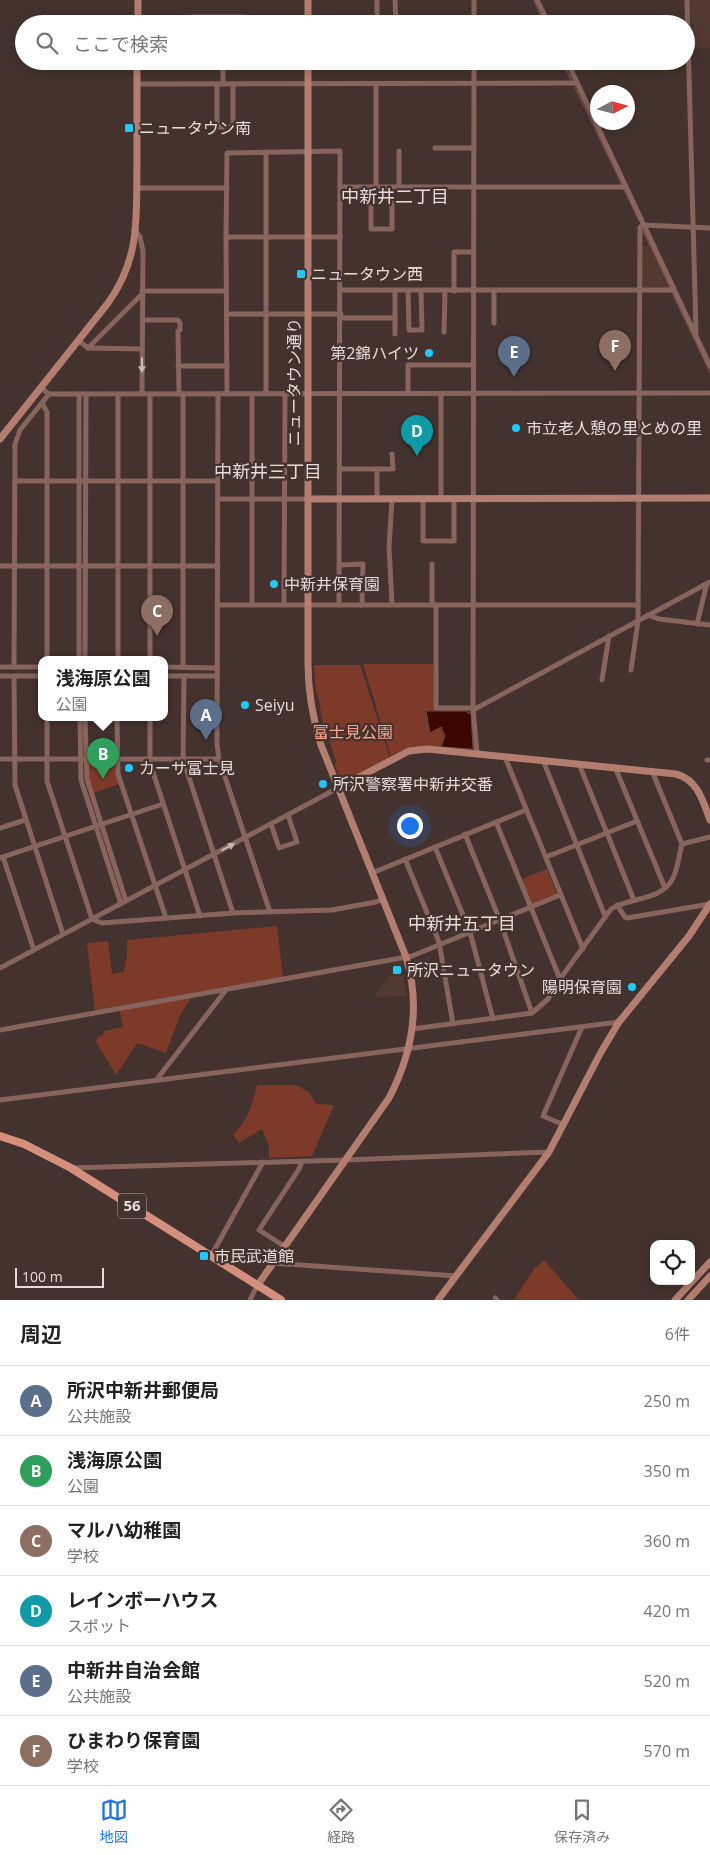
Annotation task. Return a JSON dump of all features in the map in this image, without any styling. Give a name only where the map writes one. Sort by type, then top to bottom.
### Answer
[{"type":"main road","name":"56","points":[[0,1136],[24,1144],[70,1168],[281,1300]]},
{"type":"street","points":[[138,0],[138,15]]},
{"type":"street","points":[[308,0],[308,15]]},
{"type":"street","points":[[377,0],[377,15]]},
{"type":"street","points":[[396,0],[396,15]]},
{"type":"street","points":[[474,0],[474,15]]},
{"type":"street","points":[[537,0],[544,15]]},
{"type":"street","points":[[688,0],[688,15]]},
{"type":"street","points":[[0,439],[108,302],[121,283],[129,264],[136,231],[138,70]]},
{"type":"street","points":[[223,70],[223,84]]},
{"type":"street","name":"ニュータウン通り","points":[[257,1286],[389,1098],[397,1084],[409,1049],[412,1029],[413,994],[406,957],[319,739],[312,710],[308,671],[308,70]]},
{"type":"street","points":[[474,70],[473,709],[477,754]]},
{"type":"street","points":[[571,70],[710,366]]},
{"type":"street","points":[[690,70],[696,336]]},
{"type":"street","points":[[137,84],[376,85],[577,83]]},
{"type":"street","points":[[217,84],[217,127],[233,127],[233,84]]},
{"type":"street","points":[[376,85],[371,229],[392,229],[392,187]]},
{"type":"street","points":[[435,148],[474,148]]},
{"type":"street","points":[[227,394],[227,153],[340,151],[339,605]]},
{"type":"street","points":[[399,151],[399,188]]},
{"type":"street","points":[[266,152],[266,393]]},
{"type":"street","points":[[340,188],[626,187]]},
{"type":"street","points":[[137,188],[227,188]]},
{"type":"street","points":[[643,225],[710,228]]},
{"type":"street","points":[[631,670],[638,621],[640,227],[643,225]]},
{"type":"street","points":[[136,231],[140,237],[142,251],[142,394]]},
{"type":"street","points":[[226,238],[340,237]]},
{"type":"street","points":[[454,291],[454,252],[473,252]]},
{"type":"street","points":[[340,290],[674,290]]},
{"type":"street","points":[[408,290],[409,330],[422,330],[421,291]]},
{"type":"street","points":[[494,290],[494,323]]},
{"type":"street","points":[[88,348],[142,292],[226,291]]},
{"type":"street","points":[[395,291],[395,334]]},
{"type":"street","points":[[444,332],[445,291]]},
{"type":"street","points":[[227,314],[308,314],[395,318]]},
{"type":"street","points":[[142,320],[178,320],[180,323],[180,330],[178,331],[178,366],[181,394],[183,481],[183,667]]},
{"type":"street","points":[[78,340],[88,348],[142,349]]},
{"type":"street","points":[[408,393],[408,365],[474,365]]},
{"type":"street","points":[[178,366],[227,366]]},
{"type":"street","points":[[41,388],[49,394],[710,393]]},
{"type":"street","points":[[284,604],[285,393]]},
{"type":"street","points":[[14,667],[16,439],[20,430],[49,394]]},
{"type":"street","points":[[79,394],[83,481]]},
{"type":"street","points":[[80,656],[86,394]]},
{"type":"street","points":[[118,394],[118,656]]},
{"type":"street","points":[[150,394],[150,656]]},
{"type":"street","points":[[218,394],[217,739],[219,759],[270,912]]},
{"type":"street","points":[[252,394],[252,604]]},
{"type":"street","points":[[441,394],[442,499]]},
{"type":"street","points":[[42,403],[47,412],[47,656]]},
{"type":"street","points":[[340,469],[393,468],[392,454]]},
{"type":"street","points":[[377,469],[377,499]]},
{"type":"street","points":[[15,481],[217,481]]},
{"type":"street","points":[[218,499],[710,498]]},
{"type":"street","points":[[392,499],[389,547],[392,604]]},
{"type":"street","points":[[423,499],[423,541],[454,541],[454,499]]},
{"type":"street","points":[[340,565],[362,564],[362,604]]},
{"type":"street","points":[[432,564],[436,708],[473,709],[709,582]]},
{"type":"street","points":[[0,566],[218,566]]},
{"type":"street","points":[[82,566],[85,656]]},
{"type":"street","points":[[697,624],[709,582]]},
{"type":"street","points":[[217,605],[638,605]]},
{"type":"street","points":[[648,615],[659,619],[710,625]]},
{"type":"street","points":[[602,680],[609,636]]},
{"type":"street","points":[[0,667],[38,667]]},
{"type":"street","points":[[168,667],[217,668]]},
{"type":"street","points":[[0,676],[38,676]]},
{"type":"street","points":[[14,676],[14,785],[63,934]]},
{"type":"street","points":[[168,676],[217,676]]},
{"type":"street","points":[[184,676],[183,759],[233,913]]},
{"type":"street","points":[[47,721],[47,781],[92,919]]},
{"type":"street","points":[[80,721],[82,759],[98,826],[124,903]]},
{"type":"street","points":[[82,759],[85,721]]},
{"type":"street","points":[[117,721],[118,774],[166,918]]},
{"type":"street","points":[[150,721],[150,759],[200,916]]},
{"type":"street","points":[[0,968],[412,750],[427,749],[676,774],[685,777],[706,800],[710,820]]},
{"type":"street","points":[[505,757],[582,949]]},
{"type":"street","points":[[0,760],[219,759]]},
{"type":"street","points":[[542,760],[605,916]]},
{"type":"street","points":[[578,764],[634,900]]},
{"type":"street","points":[[616,767],[665,888]]},
{"type":"street","points":[[412,1029],[532,1012],[548,999],[605,916],[617,905],[654,894],[665,888],[672,880],[682,844],[652,771]]},
{"type":"street","points":[[34,950],[2,858],[163,804]]},
{"type":"street","points":[[372,873],[526,810]]},
{"type":"street","points":[[271,824],[279,848],[297,842],[288,815]]},
{"type":"street","points":[[0,828],[25,820]]},
{"type":"street","points":[[546,857],[637,821]]},
{"type":"street","points":[[496,822],[560,979]]},
{"type":"street","points":[[466,834],[500,920],[532,1012]]},
{"type":"street","points":[[682,844],[710,837]]},
{"type":"street","points":[[435,847],[470,932],[493,1019]]},
{"type":"street","points":[[405,859],[439,945],[454,1024]]},
{"type":"street","points":[[0,1030],[412,956],[560,896]]},
{"type":"street","points":[[92,919],[102,922],[233,913],[332,910],[383,899]]},
{"type":"street","points":[[617,905],[627,918],[710,904]]},
{"type":"street","points":[[438,1300],[549,1152],[601,1052],[619,1022],[689,936],[710,904]]},
{"type":"street","points":[[157,1080],[226,989]]},
{"type":"street","points":[[0,1100],[619,1022]]},
{"type":"street","points":[[564,1125],[544,1116],[582,1027]]},
{"type":"street","points":[[70,1168],[549,1152]]},
{"type":"street","points":[[284,1246],[259,1230],[299,1169],[302,1160]]},
{"type":"street","points":[[211,1256],[264,1162]]},
{"type":"street","points":[[676,1300],[710,1262]]},
{"type":"street","points":[[272,1264],[456,1276]]},
{"type":"street","points":[[688,1300],[710,1276]]},
{"type":"street","points":[[250,1300],[257,1286]]},
{"type":"shaded area","points":[[690,0],[710,0],[709,48],[695,48],[695,15],[691,15]]},
{"type":"shaded area","points":[[649,245],[669,288],[642,288],[642,247]]},
{"type":"shaded area","points":[[426,711],[465,711],[471,714],[473,748],[441,747],[445,736],[441,727],[430,733]]},
{"type":"shaded area","points":[[401,961],[407,996],[374,997]]},
{"type":"green space","points":[[363,664],[433,664],[434,710],[425,711],[430,733],[440,728],[444,737],[440,747],[415,747],[391,756]]},
{"type":"green space","name":"富士見公園","points":[[314,665],[360,665],[390,758],[342,782],[335,766],[336,762],[322,719],[316,693]]},
{"type":"green space","points":[[89,762],[113,762],[119,784],[93,793],[89,780],[87,764]]},
{"type":"green space","points":[[547,869],[557,894],[532,905],[522,879]]},
{"type":"green space","points":[[277,926],[283,978],[194,993],[180,1015],[166,1053],[137,1043],[116,1075],[96,1042],[98,1037],[103,1035],[104,1031],[123,1027],[119,1007],[95,1011],[87,943],[108,941],[112,974],[124,972],[127,940]]},
{"type":"green space","points":[[257,1085],[295,1085],[309,1092],[316,1104],[334,1105],[312,1156],[269,1158],[269,1146],[262,1129],[239,1143],[233,1134],[246,1118]]},
{"type":"green space","points":[[544,1260],[579,1300],[514,1300],[534,1269]]},
{"type":"waterway","points":[[534,0],[541,15]]},
{"type":"waterway","points":[[567,70],[572,82]]},
{"type":"waterway","points":[[575,87],[622,184]]},
{"type":"waterway","points":[[624,189],[639,220]]},
{"type":"waterway","points":[[643,230],[670,287]]},
{"type":"waterway","points":[[672,292],[710,372]]},
{"type":"place","name":"ニュータウン南","points":[[129,128]]},
{"type":"place","name":"ニュータウン西","points":[[301,274]]},
{"type":"place","name":"第2錦ハイツ","points":[[429,353]]},
{"type":"place","name":"ひまわり保育園","points":[[615,371]]},
{"type":"place","name":"中新井自治会館","points":[[514,377]]},
{"type":"place","name":"市立老人憩の里とめの里","points":[[516,428]]},
{"type":"place","name":"レインボーハウス","points":[[417,456]]},
{"type":"place","name":"中新井保育園","points":[[274,584]]},
{"type":"place","name":"マルハ幼稚園","points":[[157,636]]},
{"type":"place","name":"Seiyu","points":[[245,705]]},
{"type":"place","name":"所沢中新井郵便局","points":[[206,740]]},
{"type":"place","name":"カーサ富士見","points":[[129,768]]},
{"type":"place","name":"浅海原公園","points":[[103,779]]},
{"type":"place","name":"所沢警察署中新井交番","points":[[323,784]]},
{"type":"place","name":"所沢ニュータウン","points":[[397,970]]},
{"type":"place","name":"陽明保育園","points":[[632,987]]},
{"type":"place","name":"市民武道館","points":[[204,1256]]},
{"type":"district","name":"中新井二丁目","points":[[395,197]]},
{"type":"district","name":"中新井三丁目","points":[[268,472]]},
{"type":"district","name":"中新井五丁目","points":[[462,924]]}]
